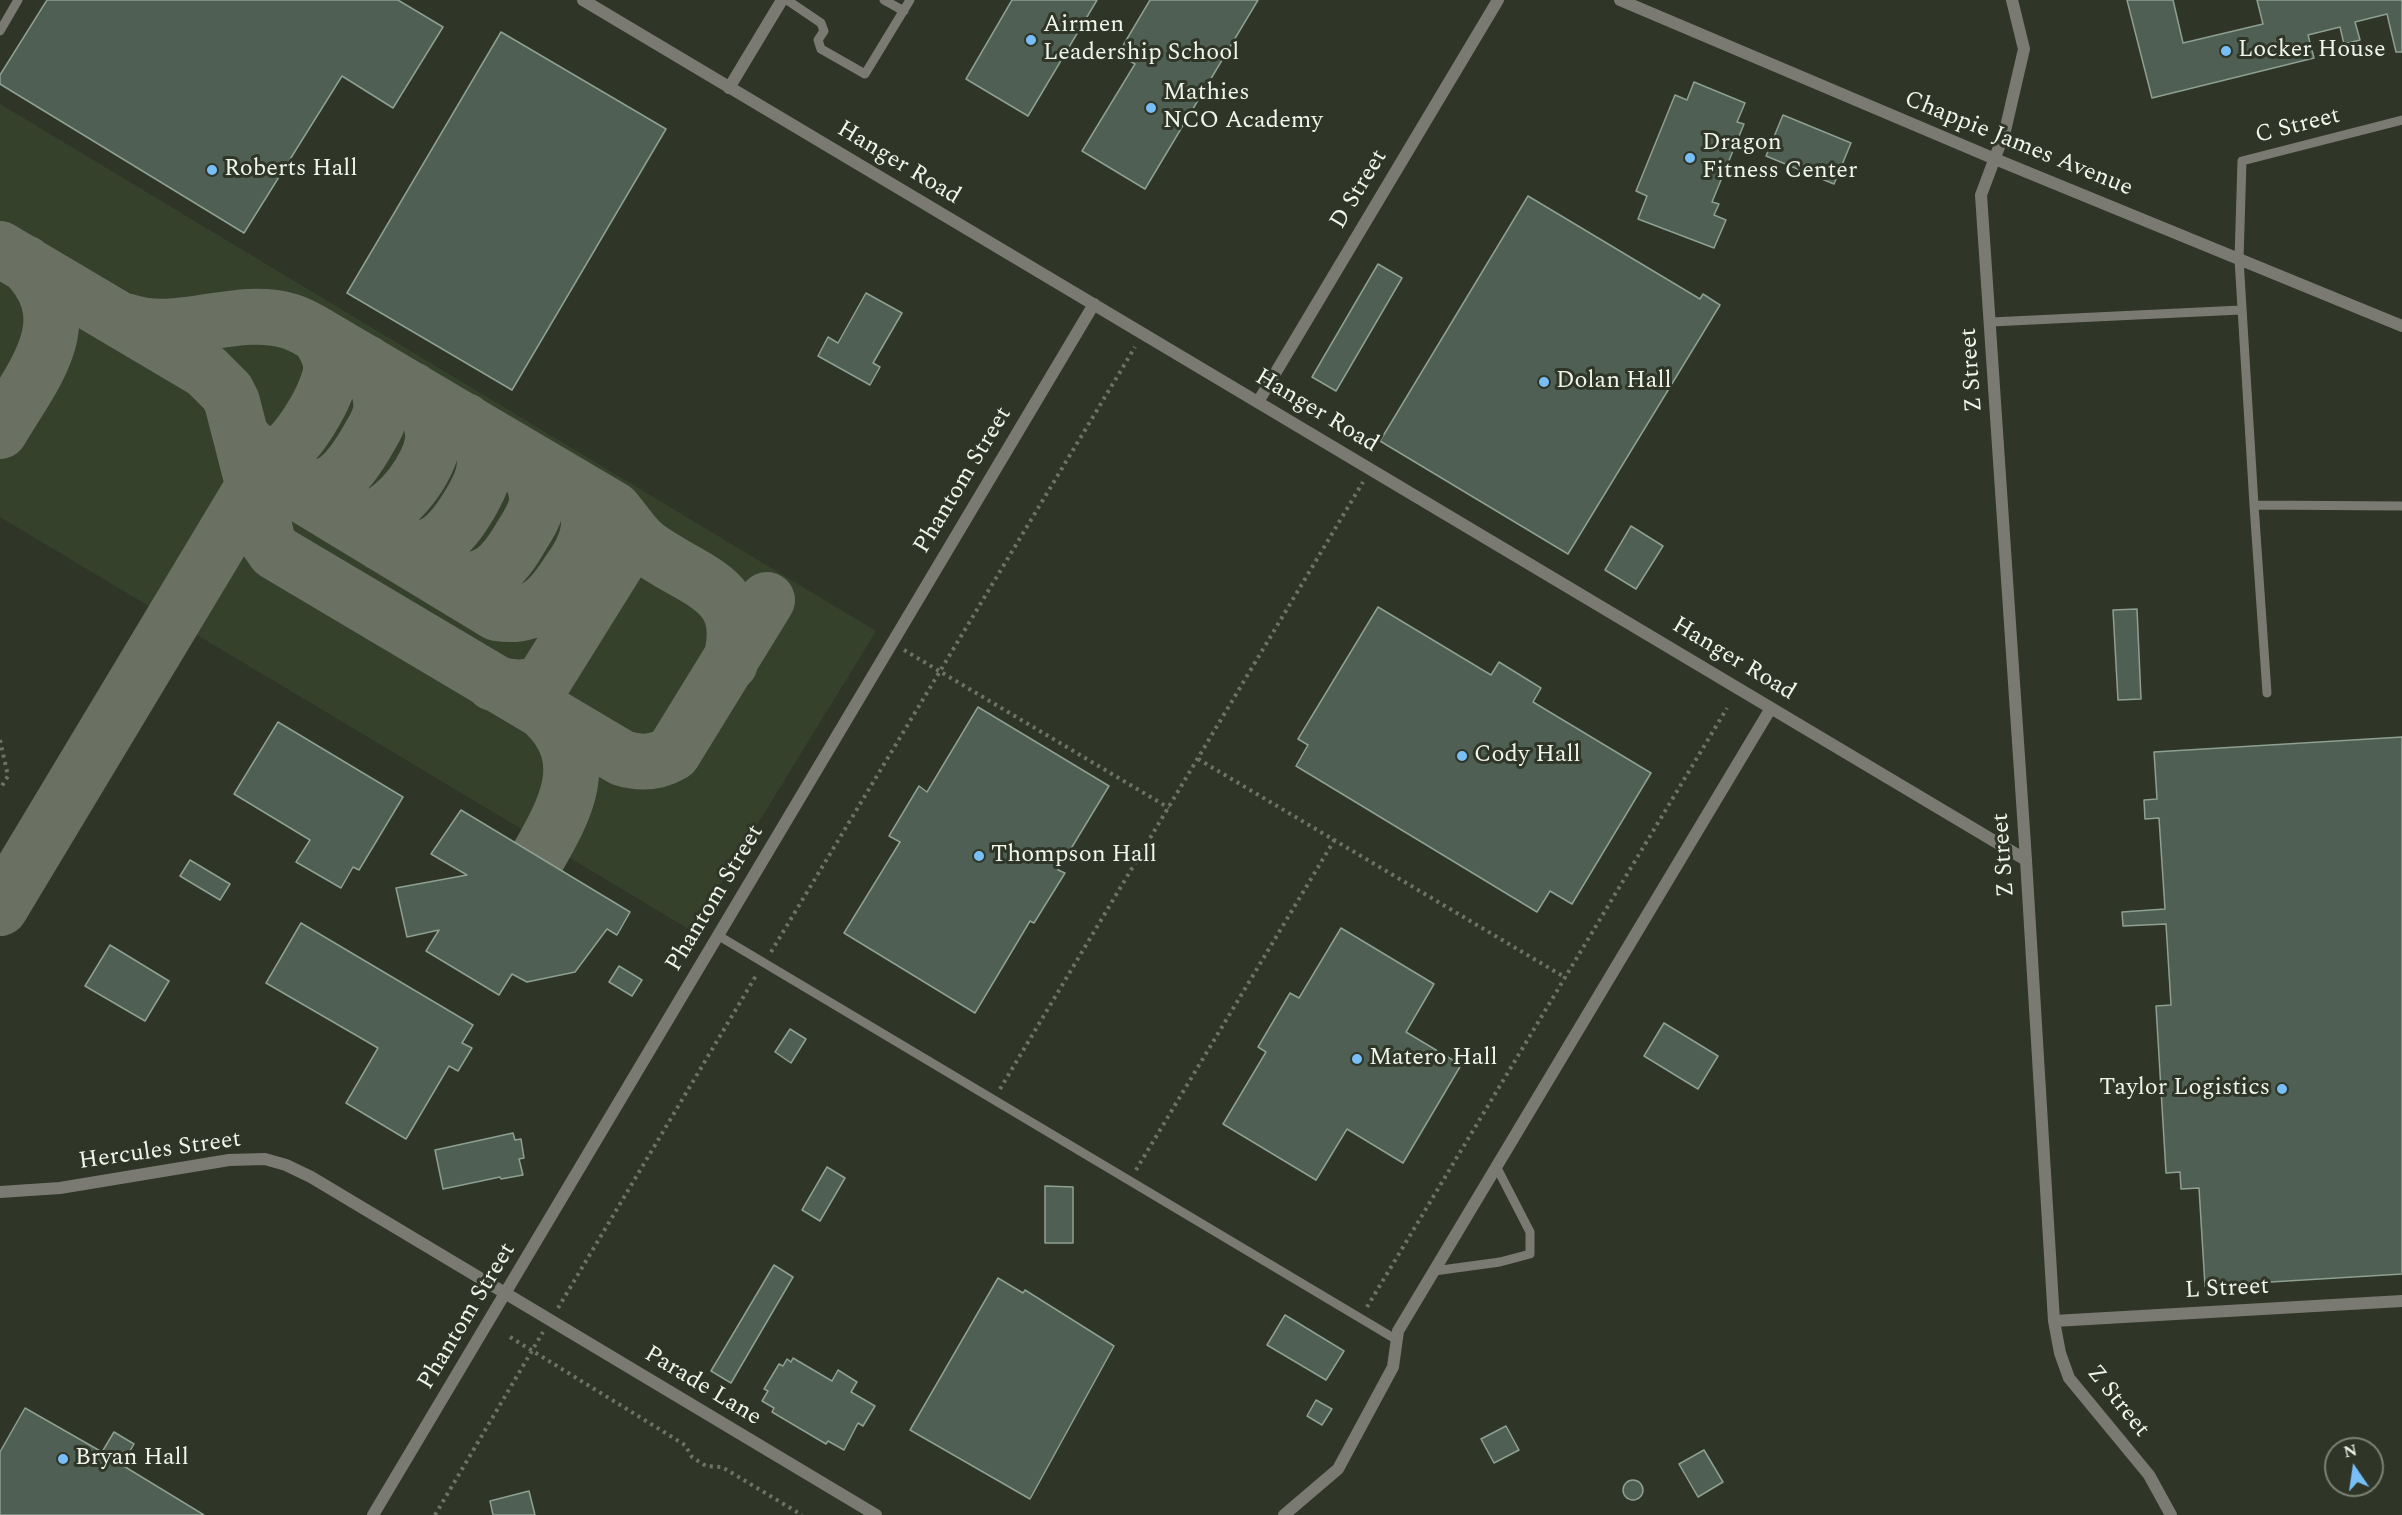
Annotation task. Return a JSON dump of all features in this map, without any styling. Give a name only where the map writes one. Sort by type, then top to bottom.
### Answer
[{"type":"street","name":"Hanger Road","points":[[584,0],[2026,860]]},
{"type":"street","points":[[729,88],[782,0]]},
{"type":"street","name":"D Street","points":[[1258,402],[1498,0]]},
{"type":"street","name":"Chappie James Avenue","points":[[1620,0],[1995,159],[2402,326]]},
{"type":"street","name":"Z Street","points":[[2012,0],[2024,49],[2005,131],[1981,195],[2026,860],[2054,1321],[2060,1353],[2069,1378],[2149,1475],[2171,1515]]},
{"type":"street","name":"Phantom Street","points":[[373,1515],[1094,304]]},
{"type":"street","points":[[1284,1515],[1338,1469],[1393,1367],[1398,1331],[1771,708]]},
{"type":"street","name":"Hercules Street","points":[[0,1192],[60,1188],[229,1160],[265,1159],[286,1165],[311,1177],[506,1294]]},
{"type":"street","name":"Parade Lane","points":[[506,1294],[876,1515]]},
{"type":"street","name":"L Street","points":[[2054,1321],[2402,1301]]},
{"type":"lane","points":[[0,31],[18,0]]},
{"type":"lane","points":[[787,0],[821,23],[824,31],[818,40],[821,49],[865,74],[910,0]]},
{"type":"lane","points":[[884,0],[904,11]]},
{"type":"lane","name":"C Street","points":[[2267,693],[2241,310],[2239,259],[2242,161],[2402,120]]},
{"type":"lane","points":[[1991,322],[2241,310]]},
{"type":"lane","points":[[2254,505],[2402,506]]},
{"type":"lane","points":[[719,936],[1397,1340]]},
{"type":"lane","points":[[1434,1271],[1500,1262],[1530,1254],[1530,1232],[1497,1166]]},
{"type":"path","points":[[435,1515],[764,963],[941,672],[986,591],[1143,334]]},
{"type":"path","points":[[994,1099],[1371,469]]},
{"type":"path","points":[[893,643],[1169,808]]},
{"type":"path","points":[[1360,1318],[1566,979],[1726,708]]},
{"type":"path","points":[[0,740],[8,776],[0,789]]},
{"type":"path","points":[[1198,759],[1566,979]]},
{"type":"path","points":[[1130,1180],[1335,839]]},
{"type":"path","points":[[510,1337],[685,1445],[692,1457],[706,1466],[723,1467],[802,1515]]},
{"type":"shaded area","points":[[0,104],[876,631],[692,931],[0,517]]},
{"type":"building","name":"Roberts Hall","points":[[47,0],[398,0],[443,27],[393,108],[342,76],[244,233],[0,84],[0,75]]},
{"type":"building","name":"Airmen Leadership School","points":[[1012,0],[1097,0],[1028,116],[966,79]]},
{"type":"building","name":"Mathies NCO Academy","points":[[1150,0],[1258,0],[1145,189],[1082,151],[1135,64],[1118,54]]},
{"type":"building","name":"Locker House","points":[[2127,0],[2173,0],[2183,43],[2263,24],[2257,0],[2402,0],[2402,52],[2396,52],[2387,14],[2355,22],[2360,40],[2344,44],[2340,27],[2308,35],[2314,58],[2152,98]]},
{"type":"building","points":[[501,32],[666,129],[512,390],[347,293]]},
{"type":"building","name":"Dragon Fitness Center","points":[[1694,82],[1745,103],[1737,122],[1744,124],[1712,202],[1719,204],[1714,215],[1726,220],[1714,248],[1638,219],[1647,196],[1636,191],[1675,95],[1687,100]]},
{"type":"building","points":[[1783,115],[1851,143],[1834,184],[1766,156]]},
{"type":"building","name":"Dolan Hall","points":[[1528,196],[1700,299],[1703,294],[1720,305],[1568,554],[1380,441]]},
{"type":"building","points":[[1378,264],[1402,278],[1336,391],[1312,377]]},
{"type":"building","points":[[866,293],[902,313],[873,363],[880,367],[870,385],[818,356],[828,337],[838,343]]},
{"type":"building","points":[[1631,526],[1663,546],[1636,589],[1605,570]]},
{"type":"building","name":"Cody Hall","points":[[1378,607],[1491,675],[1499,662],[1541,688],[1533,702],[1651,773],[1572,904],[1550,891],[1537,912],[1296,766],[1308,745],[1298,739]]},
{"type":"building","points":[[2137,609],[2141,699],[2118,700],[2113,610]]},
{"type":"building","name":"Thompson Hall","points":[[978,707],[1109,786],[1058,870],[1065,873],[1034,923],[1030,921],[975,1013],[844,933],[900,842],[889,836],[919,786],[927,792]]},
{"type":"building","points":[[278,722],[403,797],[359,870],[353,867],[341,888],[296,862],[310,840],[234,794]]},
{"type":"building","name":"Taylor Logistics","points":[[2402,737],[2402,1274],[2205,1286],[2199,1188],[2181,1189],[2180,1172],[2166,1173],[2156,1006],[2171,1005],[2166,924],[2123,926],[2122,912],[2165,909],[2159,818],[2145,819],[2144,800],[2157,799],[2154,752]]},
{"type":"building","points":[[461,810],[630,912],[617,935],[607,929],[575,972],[527,982],[512,974],[499,995],[426,951],[439,930],[407,937],[396,888],[467,875],[431,854]]},
{"type":"building","points":[[190,860],[230,884],[220,900],[180,876]]},
{"type":"building","points":[[301,923],[473,1025],[462,1043],[472,1048],[458,1071],[449,1066],[406,1139],[346,1103],[378,1048],[266,983]]},
{"type":"building","name":"Matero Hall","points":[[1341,928],[1434,984],[1406,1032],[1461,1065],[1403,1163],[1347,1129],[1316,1180],[1223,1124],[1266,1052],[1258,1047],[1290,993],[1299,998]]},
{"type":"building","points":[[110,945],[169,981],[145,1021],[85,986]]},
{"type":"building","points":[[619,966],[642,980],[632,996],[609,982]]},
{"type":"building","points":[[1664,1023],[1718,1056],[1698,1089],[1644,1056]]},
{"type":"building","points":[[790,1029],[806,1039],[791,1063],[775,1052]]},
{"type":"building","points":[[513,1133],[515,1140],[521,1139],[524,1158],[519,1159],[523,1175],[501,1179],[500,1177],[443,1189],[435,1150]]},
{"type":"building","points":[[827,1167],[845,1178],[820,1221],[802,1210]]},
{"type":"building","points":[[1045,1186],[1073,1187],[1073,1243],[1045,1243]]},
{"type":"building","points":[[774,1265],[793,1277],[731,1383],[711,1371]]},
{"type":"building","points":[[998,1278],[1023,1293],[1025,1290],[1114,1346],[1030,1499],[910,1430]]},
{"type":"building","points":[[1285,1315],[1344,1351],[1326,1380],[1267,1345]]},
{"type":"building","points":[[793,1358],[832,1381],[838,1370],[857,1382],[851,1392],[875,1406],[863,1426],[858,1423],[844,1450],[828,1441],[826,1444],[772,1412],[774,1408],[762,1401],[768,1391],[764,1389],[779,1364],[783,1366],[787,1359],[791,1362]]},
{"type":"building","points":[[1316,1400],[1332,1409],[1322,1425],[1307,1416]]},
{"type":"building","name":"Bryan Hall","points":[[25,1408],[102,1452],[114,1432],[134,1444],[122,1465],[204,1515],[0,1515],[0,1452]]},
{"type":"building","points":[[1506,1426],[1519,1450],[1494,1463],[1481,1439]]},
{"type":"building","points":[[1704,1450],[1723,1482],[1698,1497],[1679,1464]]},
{"type":"building","points":[[1633,1480],[1640,1483],[1643,1490],[1640,1497],[1633,1500],[1626,1497],[1623,1490],[1626,1483]]},
{"type":"building","points":[[529,1491],[535,1515],[493,1515],[490,1501]]},
{"type":"taxiway","points":[[0,249],[206,371],[227,392],[232,402],[268,542],[275,552],[622,758],[648,762],[673,753],[767,600]]},
{"type":"taxiway","points":[[0,431],[37,369],[46,348],[51,327],[50,306],[42,285],[25,263]]},
{"type":"taxiway","points":[[125,321],[145,326],[166,327],[248,317],[269,317],[289,321],[308,329],[613,509],[641,543],[699,579],[726,602],[733,618],[735,638],[730,663]]},
{"type":"taxiway","points":[[241,436],[258,455],[269,455],[285,450],[300,435],[322,398],[330,374],[329,357],[318,335]]},
{"type":"taxiway","points":[[287,486],[314,488],[334,482],[350,467],[365,445],[381,411],[378,386],[366,363]]},
{"type":"taxiway","points":[[334,514],[361,519],[380,514],[401,498],[419,475],[431,450],[433,432],[427,412],[412,390]]},
{"type":"taxiway","points":[[381,543],[411,550],[424,548],[445,537],[462,516],[480,483],[485,463],[482,445],[465,421]]},
{"type":"taxiway","points":[[245,450],[253,462],[276,479],[497,613],[522,613],[541,605],[556,590],[581,553],[588,533],[589,519],[587,509],[569,483]]},
{"type":"taxiway","points":[[444,581],[472,580],[492,572],[500,566],[515,547],[527,527],[535,510],[537,495],[531,476],[518,453]]},
{"type":"taxiway","points":[[0,908],[253,487]]},
{"type":"taxiway","points":[[493,683],[519,688],[532,686],[544,680],[620,558]]},
{"type":"taxiway","points":[[538,857],[557,821],[570,785],[571,767],[568,749],[560,731],[546,714]]},
{"type":"place","name":"Airmen Leadership School","points":[[1031,40]]},
{"type":"place","name":"Locker House","points":[[2226,51]]},
{"type":"place","name":"Mathies NCO Academy","points":[[1151,108]]},
{"type":"place","name":"Dragon Fitness Center","points":[[1690,158]]},
{"type":"place","name":"Roberts Hall","points":[[212,170]]},
{"type":"place","name":"Dolan Hall","points":[[1544,382]]},
{"type":"place","name":"Cody Hall","points":[[1462,756]]},
{"type":"place","name":"Thompson Hall","points":[[979,856]]},
{"type":"place","name":"Matero Hall","points":[[1357,1059]]},
{"type":"place","name":"Taylor Logistics","points":[[2282,1089]]},
{"type":"place","name":"Bryan Hall","points":[[63,1459]]}]
